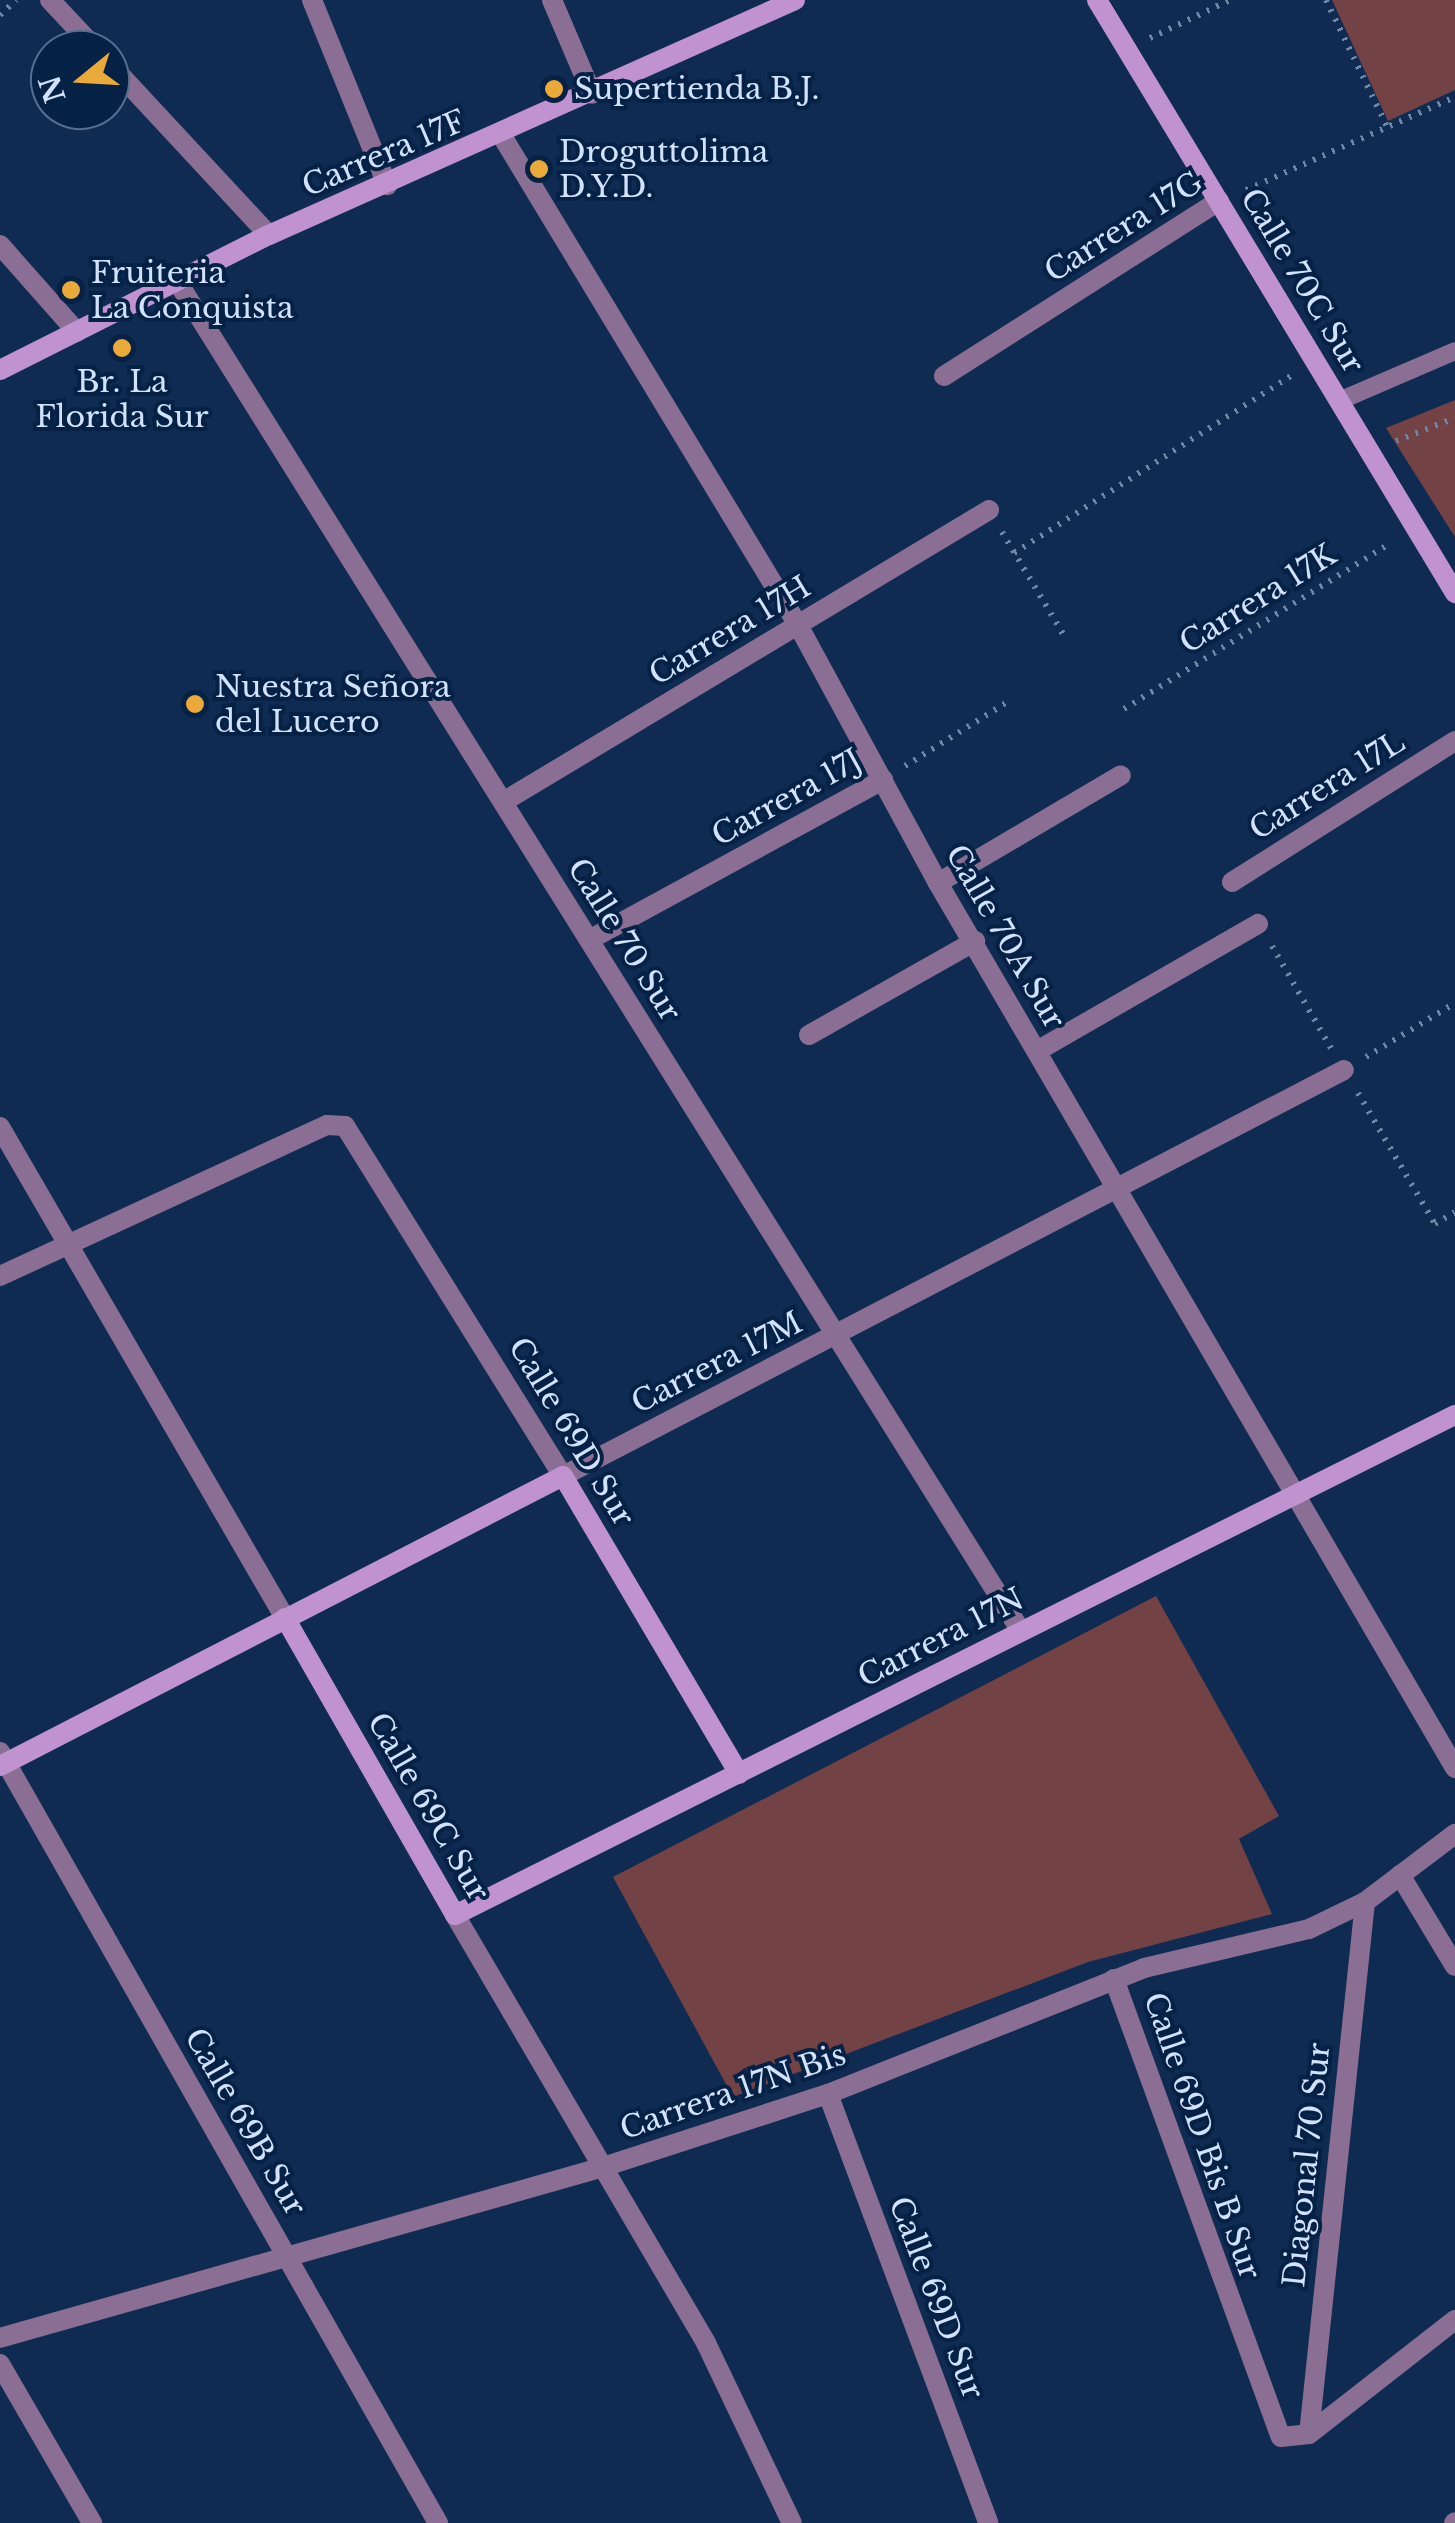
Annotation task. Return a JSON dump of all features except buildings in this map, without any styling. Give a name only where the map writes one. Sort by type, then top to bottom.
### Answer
[{"type":"street","points":[[50,0],[78,30]]},
{"type":"street","points":[[312,0],[387,185]]},
{"type":"street","points":[[552,0],[592,94]]},
{"type":"street","name":"Carrera 17F","points":[[0,370],[270,235],[502,136],[794,0]]},
{"type":"street","name":"Calle 70C Sur","points":[[1097,0],[1455,593]]},
{"type":"street","points":[[130,85],[270,235]]},
{"type":"street","name":"Calle 70A Sur","points":[[502,136],[798,625],[938,882],[1116,1192],[1455,1768]]},
{"type":"street","name":"Carrera 17G","points":[[944,376],[1219,202]]},
{"type":"street","points":[[0,245],[77,332]]},
{"type":"street","name":"Calle 70 Sur","points":[[177,281],[1021,1630]]},
{"type":"street","name":"Carrera 17H","points":[[503,802],[989,510]]},
{"type":"street","name":"Carrera 17L","points":[[1232,882],[1455,741]]},
{"type":"street","points":[[938,882],[1121,775]]},
{"type":"street","name":"Carrera 17J","points":[[589,940],[882,780]]},
{"type":"street","points":[[1037,1052],[1258,924]]},
{"type":"street","points":[[809,1035],[975,941]]},
{"type":"street","name":"Carrera 17M","points":[[2,1760],[836,1336],[1344,1070]]},
{"type":"street","name":"Calle 69D Sur","points":[[67,1242],[326,1124],[344,1126],[563,1476],[739,1774]]},
{"type":"street","name":"Calle 69C Sur","points":[[0,1127],[600,2168],[706,2344],[792,2523]]},
{"type":"street","points":[[0,1276],[67,1242]]},
{"type":"street","name":"Carrera 17N","points":[[455,1915],[1455,1415]]},
{"type":"street","name":"Calle 69B Sur","points":[[2,1760],[438,2523]]},
{"type":"street","name":"Carrera 17N Bis","points":[[0,2338],[600,2168],[828,2094],[1114,1979],[1262,1944],[1364,1902],[1455,1834]]},
{"type":"street","points":[[1400,1874],[1455,1966]]},
{"type":"street","name":"Diagonal 70 Sur","points":[[1309,2434],[1364,1902]]},
{"type":"street","name":"Calle 69D Bis B Sur","points":[[1114,1979],[1272,2426],[1281,2437],[1309,2434]]},
{"type":"street","name":"Calle 69D Sur","points":[[828,2094],[988,2523]]},
{"type":"street","points":[[1309,2434],[1455,2320]]},
{"type":"street","points":[[0,2364],[92,2523]]},
{"type":"lane","points":[[1339,401],[1455,351]]},
{"type":"path","points":[[0,15],[16,0]]},
{"type":"path","points":[[1127,49],[1230,0]]},
{"type":"path","points":[[1326,0],[1388,127]]},
{"type":"path","name":"Carrera 17G","points":[[1219,202],[1455,97]]},
{"type":"path","points":[[1014,553],[1314,360]]},
{"type":"path","points":[[1369,452],[1455,418]]},
{"type":"path","points":[[989,510],[1063,634]]},
{"type":"path","name":"Carrera 17K","points":[[1124,709],[1416,528]]},
{"type":"path","name":"Carrera 17J","points":[[882,780],[1010,702]]},
{"type":"path","points":[[1344,1070],[1455,1003]]},
{"type":"path","points":[[1435,1224],[1455,1212]]},
{"type":"shaded area","points":[[1332,0],[1455,0],[1455,90],[1388,121]]},
{"type":"shaded area","points":[[1455,400],[1455,537],[1386,428]]},
{"type":"shaded area","points":[[1156,1596],[1279,1816],[1239,1839],[1272,1914],[1088,1962],[733,2097],[613,1877]]},
{"type":"place","name":"Supertienda B.J.","points":[[554,89]]},
{"type":"place","name":"Droguttolima D.Y.D.","points":[[539,169]]},
{"type":"place","name":"Fruiteria La Conquista","points":[[71,290]]},
{"type":"place","name":"Br. La Florida Sur","points":[[122,348]]},
{"type":"place","name":"Nuestra Señora del Lucero","points":[[195,704]]}]
